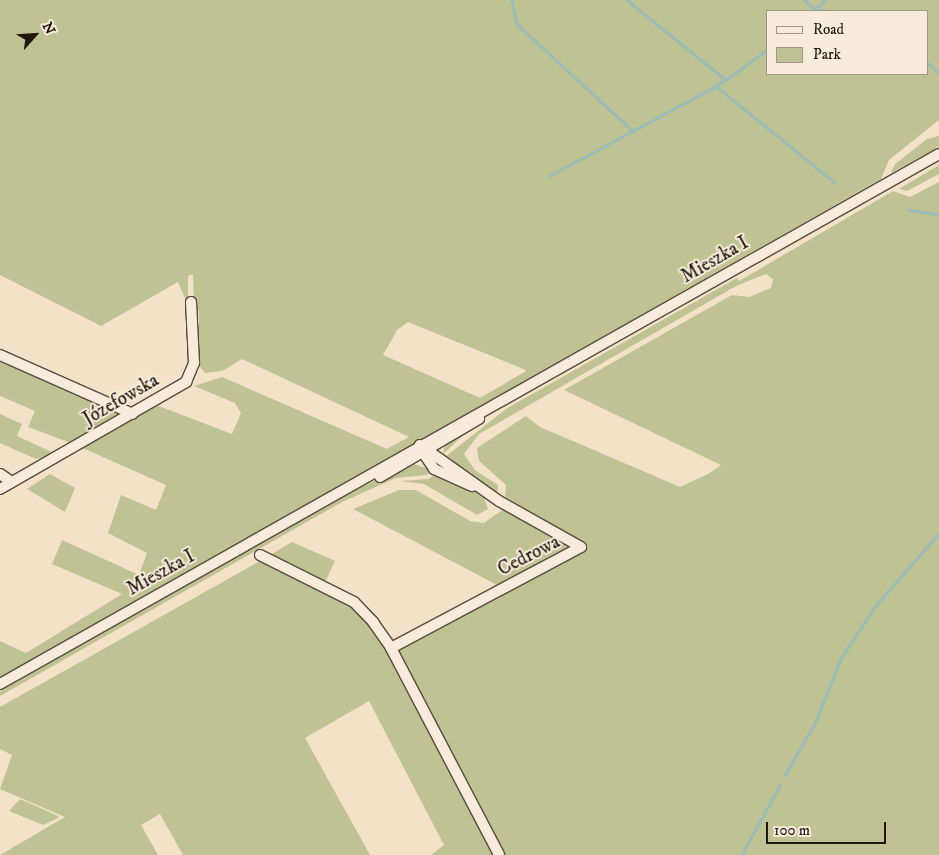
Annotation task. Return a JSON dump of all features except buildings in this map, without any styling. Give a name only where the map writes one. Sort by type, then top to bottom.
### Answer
[{"type":"street","name":"Mieszka I","points":[[0,684],[339,492],[423,449],[509,397],[939,154]]},
{"type":"street","name":"Józefowska","points":[[0,489],[133,414],[190,376],[194,362],[191,302]]},
{"type":"street","points":[[0,355],[133,414]]},
{"type":"street","name":"Mieszka I","points":[[423,449],[441,442],[509,397]]},
{"type":"street","points":[[438,456],[441,442]]},
{"type":"street","name":"Cedrowa","points":[[391,648],[581,547],[483,490],[438,456],[423,449]]},
{"type":"street","name":"Cedrowa","points":[[423,449],[434,469],[483,490]]},
{"type":"street","points":[[0,474],[12,482]]},
{"type":"street","points":[[260,555],[354,602],[391,648],[498,855]]},
{"type":"green space","points":[[0,0],[939,0],[939,120],[889,160],[881,179],[0,678],[0,641],[26,653],[122,594],[52,564],[62,540],[139,575],[147,553],[108,533],[121,495],[156,510],[166,485],[78,446],[156,405],[232,434],[241,413],[235,403],[194,386],[222,377],[387,449],[409,437],[242,359],[222,371],[205,373],[197,363],[199,311],[194,307],[193,274],[188,276],[188,305],[178,282],[101,326],[0,275]],"holes":[[[408,322],[526,370],[480,398],[383,355],[397,330]]]},
{"type":"green space","points":[[939,136],[939,147],[891,173],[895,164],[927,139]]},
{"type":"green space","points":[[939,165],[939,174],[907,191],[899,189]]},
{"type":"green space","points":[[939,182],[939,855],[431,855],[444,845],[369,701],[305,738],[370,855],[183,855],[160,814],[141,825],[158,855],[0,855],[65,817],[0,789],[12,755],[0,749],[0,707],[260,561],[355,606],[386,645],[497,585],[353,509],[399,490],[416,490],[470,521],[484,523],[505,508],[585,545],[505,497],[506,485],[479,461],[477,448],[526,416],[540,427],[680,487],[708,474],[721,465],[564,390],[732,295],[749,297],[771,288],[773,279],[766,274],[736,286],[479,434],[464,454],[475,470],[498,485],[497,493],[445,457],[506,409],[737,278],[739,281],[893,191],[910,197]]},
{"type":"green space","points":[[0,360],[123,414],[71,443],[28,427],[35,411],[0,396]]},
{"type":"green space","points":[[0,414],[22,424],[17,436],[56,454],[36,459],[0,443]]},
{"type":"green space","points":[[469,429],[468,431],[443,454],[445,444]]},
{"type":"green space","points":[[411,463],[432,470],[427,475],[396,478],[342,502],[0,696],[0,691],[337,499]]},
{"type":"green space","points":[[435,473],[483,495],[488,509],[477,515],[424,484],[400,481],[429,479]]},
{"type":"green space","points":[[50,474],[75,488],[65,512],[27,489]]},
{"type":"green space","points":[[292,542],[335,561],[325,582],[356,596],[355,600],[270,555]]},
{"type":"green space","points":[[20,799],[58,816],[58,818],[43,825],[9,811]]},
{"type":"waterway","points":[[512,0],[517,24],[633,131]]},
{"type":"waterway","points":[[627,0],[726,80],[716,86]]},
{"type":"waterway","points":[[804,0],[815,9],[814,10]]},
{"type":"waterway","points":[[815,9],[825,0]]},
{"type":"waterway","points":[[815,9],[822,10]]},
{"type":"waterway","points":[[726,80],[766,50]]},
{"type":"waterway","points":[[929,64],[939,73]]},
{"type":"waterway","points":[[549,176],[716,86],[834,182]]},
{"type":"waterway","points":[[909,210],[939,214]]},
{"type":"waterway","points":[[784,776],[814,725],[841,658],[876,605],[939,533]]},
{"type":"waterway","points":[[742,854],[780,785]]}]
